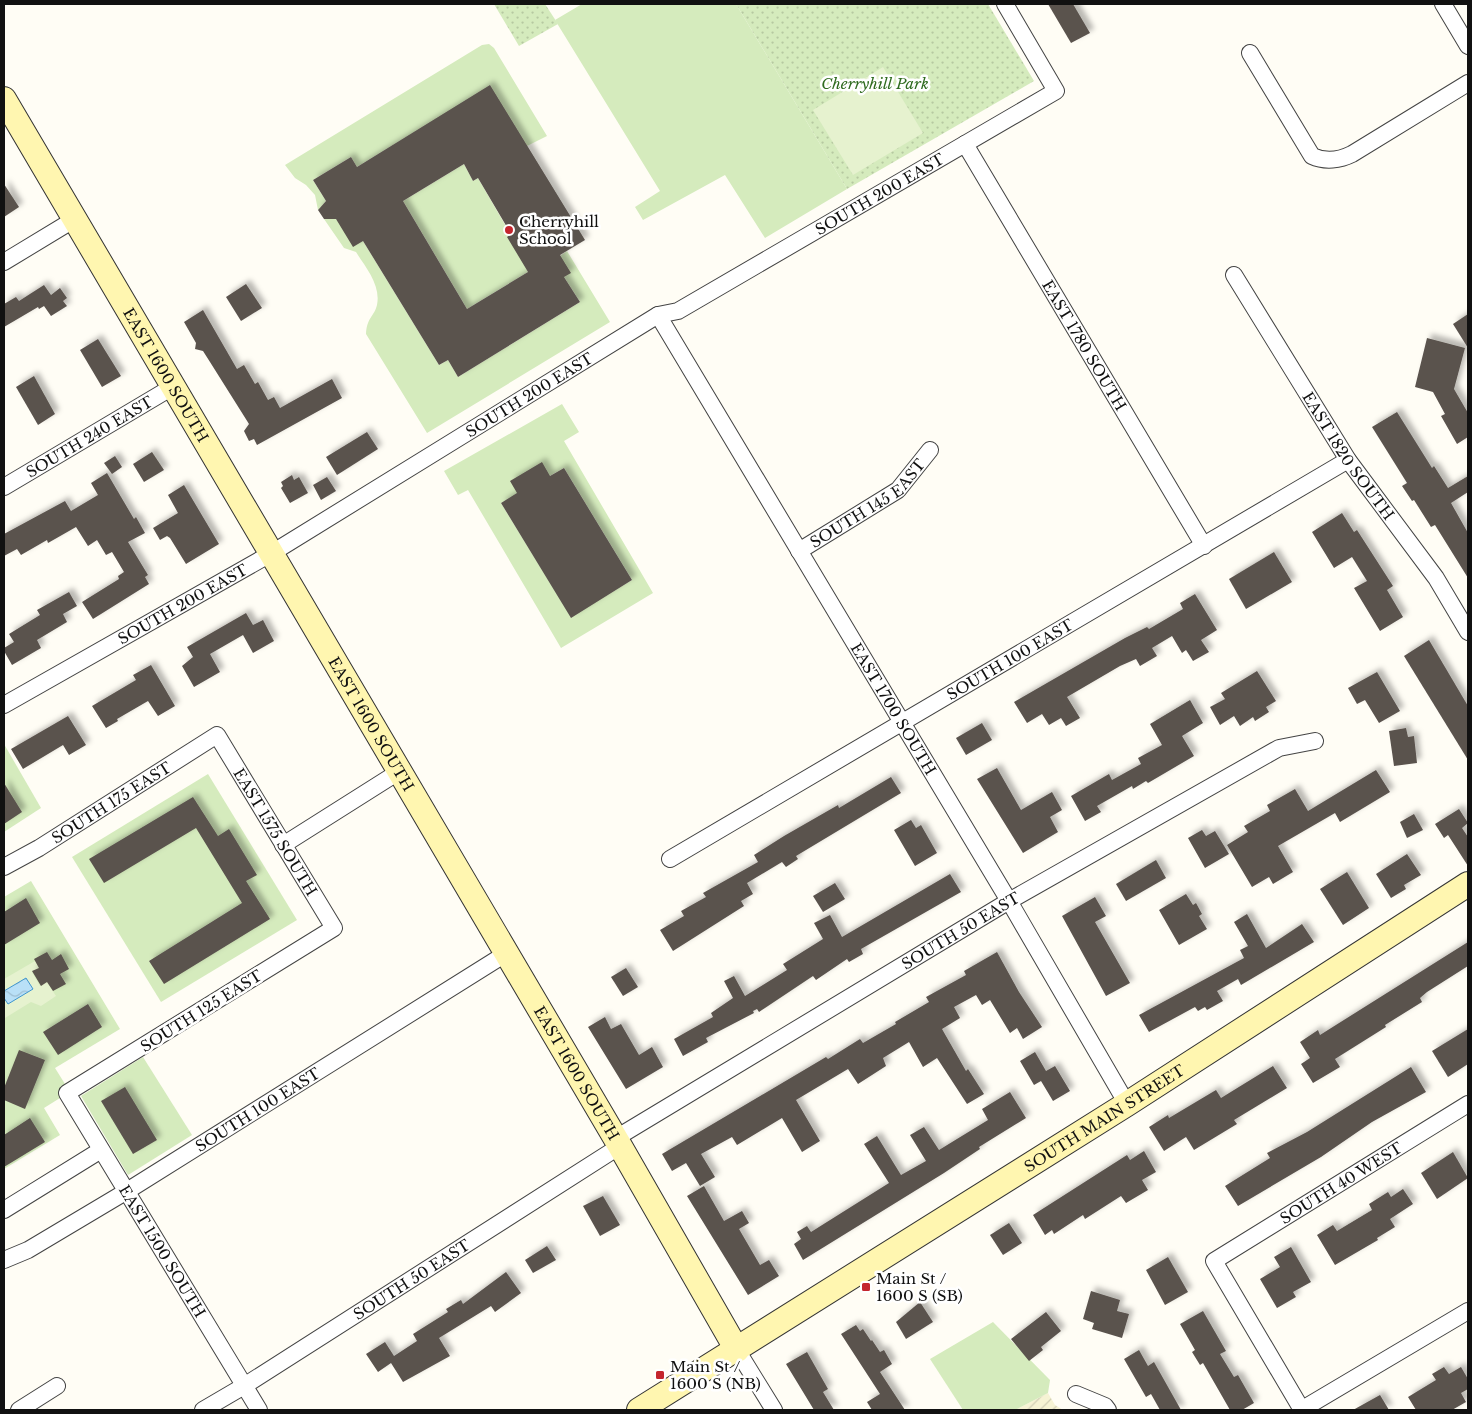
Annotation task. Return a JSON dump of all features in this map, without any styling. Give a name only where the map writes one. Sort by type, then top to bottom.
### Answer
[{"type":"street","name":"SOUTH 200 EAST","points":[[4,705],[272,553],[658,314],[678,311],[1056,91],[1005,4]]},
{"type":"street","points":[[1443,4],[1468,46]]},
{"type":"street","points":[[1250,53],[1312,156],[1321,159],[1331,160],[1352,154],[1468,83]]},
{"type":"street","name":"EAST 1600 SOUTH","points":[[4,99],[618,1142],[737,1350]]},
{"type":"street","name":"EAST 1780 SOUTH","points":[[965,144],[1204,546]]},
{"type":"street","points":[[4,262],[75,219]]},
{"type":"street","name":"EAST 1820 SOUTH","points":[[1234,275],[1348,460],[1436,578],[1468,632]]},
{"type":"street","name":"EAST 1700 SOUTH","points":[[658,314],[1009,901],[1127,1104]]},
{"type":"street","name":"SOUTH 240 EAST","points":[[4,487],[174,386]]},
{"type":"street","name":"SOUTH 145 EAST","points":[[799,551],[898,490],[930,450]]},
{"type":"street","name":"SOUTH 100 EAST","points":[[670,859],[903,724],[1348,460]]},
{"type":"street","name":"EAST 1575 SOUTH","points":[[217,736],[334,928]]},
{"type":"street","name":"SOUTH 175 EAST","points":[[4,867],[39,848],[217,736]]},
{"type":"street","name":"SOUTH 50 EAST","points":[[203,1410],[244,1386],[618,1142],[1009,901],[1279,748],[1315,742]]},
{"type":"street","points":[[283,845],[400,771]]},
{"type":"street","name":"SOUTH MAIN STREET","points":[[640,1410],[1127,1104],[1468,884]]},
{"type":"street","name":"SOUTH 125 EAST","points":[[66,1093],[334,928]]},
{"type":"street","name":"SOUTH 100 EAST","points":[[4,1260],[28,1250],[127,1191],[507,953]]},
{"type":"street","name":"EAST 1500 SOUTH","points":[[66,1093],[258,1410]]},
{"type":"street","name":"SOUTH 40 WEST","points":[[1302,1410],[1214,1261],[1468,1104]]},
{"type":"street","points":[[4,1210],[101,1150]]},
{"type":"street","points":[[1302,1410],[1468,1312]]},
{"type":"street","points":[[737,1350],[774,1410]]},
{"type":"street","points":[[19,1410],[57,1386]]},
{"type":"street","points":[[1076,1394],[1105,1406],[1108,1410]]},
{"type":"shaded area","points":[[1048,1393],[1055,1405],[1063,1410],[1015,1410]]},
{"type":"green space","points":[[494,4],[545,4],[558,24],[519,46]]},
{"type":"green space","points":[[582,4],[736,4],[847,189],[765,238],[725,175],[643,220],[635,207],[660,191],[555,20]]},
{"type":"green space","name":"Cherryhill Park","points":[[736,4],[988,4],[1034,81],[847,189]]},
{"type":"green space","points":[[489,44],[494,48],[547,136],[527,146],[490,86],[357,167],[351,157],[313,180],[326,201],[318,210],[315,195],[306,185],[295,178],[285,165],[482,45]]},
{"type":"green space","points":[[883,67],[923,133],[853,175],[813,110]]},
{"type":"green space","points":[[464,164],[473,181],[478,178],[511,235],[528,272],[467,309],[403,201]]},
{"type":"green space","points":[[324,219],[336,219],[363,241],[439,365],[448,360],[458,377],[580,302],[564,277],[560,256],[567,251],[610,322],[427,433],[366,334],[378,298],[372,277],[356,252],[344,248]]},
{"type":"green space","points":[[562,404],[579,432],[564,441],[653,593],[561,648],[468,490],[458,495],[444,471]],"holes":[[[564,468],[632,580],[571,617],[501,503]]]},
{"type":"green space","points":[[4,744],[41,808],[4,832]]},
{"type":"green space","points":[[208,774],[297,920],[161,1002],[72,857]]},
{"type":"green space","points":[[31,881],[120,1029],[55,1068],[65,1084],[60,1098],[44,1108],[60,1135],[4,1169],[4,897]]},
{"type":"green space","points":[[35,961],[39,968],[32,972],[40,986],[47,982],[56,996],[41,1006],[31,1002],[5,1018],[4,979]]},
{"type":"green space","points":[[143,1057],[192,1135],[128,1175],[81,1096]]},
{"type":"green space","points":[[993,1322],[1050,1380],[1048,1393],[1015,1410],[963,1410],[930,1359]]},
{"type":"water","points":[[26,978],[33,989],[8,1004],[4,998],[4,991]]},
{"type":"building","points":[[1048,4],[1073,4],[1090,33],[1071,43]]},
{"type":"building","points":[[490,85],[585,240],[560,255],[571,273],[564,277],[580,302],[458,377],[448,360],[439,365],[363,241],[353,247],[336,219],[324,219],[318,210],[326,201],[313,180],[351,157],[357,167]],"holes":[[[464,164],[473,181],[478,178],[511,234],[507,237],[528,272],[467,309],[403,201]]]},
{"type":"building","points":[[4,184],[19,207],[4,217]]},
{"type":"building","points":[[246,284],[262,308],[241,321],[226,297]]},
{"type":"building","points":[[44,285],[51,295],[60,288],[67,298],[63,301],[67,306],[51,316],[44,306],[39,309],[38,307],[4,327],[4,304],[16,297],[19,301]]},
{"type":"building","points":[[203,310],[237,369],[244,365],[255,384],[258,382],[268,400],[274,397],[280,408],[332,379],[342,398],[257,445],[254,439],[249,441],[244,431],[249,424],[203,351],[195,349],[196,343],[184,322]]},
{"type":"building","points":[[1468,314],[1468,348],[1453,324]]},
{"type":"building","points":[[1427,338],[1465,348],[1454,389],[1468,413],[1468,437],[1457,444],[1441,416],[1445,414],[1433,392],[1415,387]]},
{"type":"building","points":[[98,339],[121,376],[102,387],[80,350]]},
{"type":"building","points":[[34,376],[55,414],[38,425],[16,387]]},
{"type":"building","points":[[1397,412],[1432,468],[1434,466],[1448,488],[1468,476],[1468,492],[1451,503],[1468,533],[1468,578],[1435,525],[1431,527],[1414,500],[1412,501],[1402,486],[1407,483],[1372,427]]},
{"type":"building","points":[[367,432],[378,449],[337,475],[326,457]]},
{"type":"building","points":[[152,452],[164,470],[144,482],[133,464]]},
{"type":"building","points":[[115,456],[122,467],[112,474],[104,463]]},
{"type":"building","points":[[542,462],[550,476],[564,468],[632,580],[571,618],[501,503],[517,493],[510,481]]},
{"type":"building","points":[[107,473],[134,519],[136,517],[145,533],[128,542],[148,575],[145,577],[149,584],[93,619],[82,602],[119,579],[118,576],[124,572],[112,552],[106,555],[97,540],[88,546],[76,527],[48,543],[47,540],[21,555],[17,549],[4,556],[4,534],[65,501],[71,511],[98,495],[91,483]]},
{"type":"building","points":[[292,475],[294,480],[299,477],[308,493],[290,503],[281,488],[283,486],[281,482]]},
{"type":"building","points":[[327,477],[336,491],[321,500],[313,485]]},
{"type":"building","points":[[184,485],[219,544],[186,564],[170,538],[167,536],[160,540],[153,528],[178,513],[168,495]]},
{"type":"building","points":[[1342,513],[1354,532],[1357,530],[1393,586],[1387,590],[1403,617],[1380,631],[1354,588],[1367,581],[1352,557],[1334,568],[1312,532]]},
{"type":"building","points":[[1274,552],[1292,582],[1246,609],[1229,579]]},
{"type":"building","points":[[69,592],[77,606],[63,614],[67,622],[37,640],[41,648],[12,665],[4,651],[4,648],[14,642],[9,634],[40,615],[37,610]]},
{"type":"building","points":[[1195,594],[1217,630],[1201,640],[1209,652],[1193,661],[1186,650],[1182,653],[1172,636],[1152,648],[1157,656],[1140,666],[1136,659],[1120,666],[1067,697],[1080,718],[1066,726],[1061,718],[1049,725],[1042,714],[1027,723],[1014,702],[1125,638],[1147,627],[1149,629],[1183,609],[1180,603]]},
{"type":"building","points":[[246,613],[253,625],[263,620],[274,641],[253,653],[243,635],[210,654],[220,672],[194,687],[182,666],[193,657],[187,647]]},
{"type":"building","points":[[1429,640],[1468,706],[1468,760],[1404,656]]},
{"type":"building","points":[[151,665],[175,706],[158,716],[148,701],[117,719],[118,721],[106,728],[92,706],[136,680],[133,675]]},
{"type":"building","points":[[1257,671],[1276,701],[1266,707],[1269,712],[1255,721],[1253,717],[1240,726],[1234,716],[1220,725],[1210,707],[1225,699],[1221,693]]},
{"type":"building","points":[[1377,672],[1400,711],[1379,723],[1365,700],[1357,704],[1348,688]]},
{"type":"building","points":[[1190,700],[1203,723],[1182,736],[1194,756],[1148,783],[1146,781],[1133,789],[1132,786],[1097,806],[1101,812],[1085,821],[1071,796],[1109,774],[1112,780],[1141,764],[1138,758],[1162,745],[1150,724]]},
{"type":"building","points":[[68,716],[86,745],[69,755],[63,745],[23,769],[11,749]]},
{"type":"building","points":[[982,723],[992,740],[966,755],[956,738]]},
{"type":"building","points":[[1406,728],[1408,737],[1414,736],[1417,763],[1394,766],[1389,731]]},
{"type":"building","points":[[997,768],[1021,810],[1052,792],[1062,810],[1050,817],[1058,832],[1023,853],[977,779]]},
{"type":"building","points":[[1376,770],[1390,792],[1340,822],[1335,813],[1278,846],[1293,872],[1273,884],[1269,877],[1252,887],[1227,845],[1248,832],[1244,826],[1270,811],[1267,805],[1295,789],[1308,811]]},
{"type":"building","points":[[891,777],[901,793],[796,856],[798,859],[786,867],[782,862],[747,883],[753,894],[741,901],[744,906],[673,951],[660,930],[684,916],[681,911],[706,897],[703,893],[758,862],[754,855],[784,836],[838,805],[839,808]]},
{"type":"building","points":[[4,783],[22,812],[4,824]]},
{"type":"building","points":[[193,797],[218,836],[229,829],[257,875],[246,881],[270,919],[164,984],[149,961],[242,903],[196,828],[104,883],[89,859]]},
{"type":"building","points":[[1459,809],[1468,823],[1462,828],[1468,837],[1468,866],[1448,835],[1444,838],[1435,824]]},
{"type":"building","points":[[1414,814],[1423,830],[1407,838],[1400,822]]},
{"type":"building","points":[[911,820],[916,828],[921,825],[937,853],[915,866],[894,830]]},
{"type":"building","points":[[1202,830],[1206,836],[1215,831],[1229,854],[1205,868],[1188,838]]},
{"type":"building","points":[[1407,854],[1421,875],[1404,885],[1406,889],[1391,898],[1376,874]]},
{"type":"building","points":[[1156,860],[1166,878],[1126,901],[1116,884]]},
{"type":"building","points":[[1347,872],[1369,908],[1343,925],[1320,889]]},
{"type":"building","points":[[950,874],[961,892],[861,949],[863,954],[849,962],[847,959],[816,980],[813,976],[759,1012],[757,1009],[753,1011],[754,1013],[706,1038],[708,1042],[683,1056],[674,1039],[713,1017],[711,1013],[733,998],[724,981],[734,976],[745,996],[787,970],[783,964],[823,939],[814,923],[830,915],[842,937]]},
{"type":"building","points":[[835,883],[845,899],[823,912],[813,896]]},
{"type":"building","points":[[1186,894],[1193,905],[1196,903],[1202,914],[1199,916],[1207,929],[1179,945],[1159,910]]},
{"type":"building","points":[[1095,897],[1106,916],[1095,922],[1130,983],[1106,996],[1062,916]]},
{"type":"building","points":[[26,898],[40,923],[4,945],[4,912]]},
{"type":"building","points":[[1247,914],[1266,948],[1302,924],[1314,942],[1241,985],[1238,979],[1217,991],[1223,1001],[1207,1010],[1205,1007],[1198,1011],[1195,1007],[1149,1032],[1139,1015],[1244,958],[1240,950],[1248,946],[1234,922]]},
{"type":"building","points":[[1468,942],[1468,966],[1427,992],[1420,998],[1422,1002],[1335,1059],[1340,1067],[1313,1083],[1301,1064],[1310,1058],[1300,1042],[1318,1030],[1320,1035]]},
{"type":"building","points":[[47,952],[52,960],[61,954],[69,969],[60,974],[66,984],[53,991],[47,982],[41,986],[32,971],[39,968],[34,959]]},
{"type":"building","points":[[997,952],[1019,992],[1042,1027],[1023,1039],[1017,1028],[1010,1033],[990,1000],[982,1005],[976,995],[954,1007],[960,1018],[942,1029],[966,1071],[968,1069],[984,1094],[967,1104],[937,1058],[923,1067],[909,1042],[883,1058],[886,1066],[858,1084],[848,1069],[796,1100],[820,1141],[802,1152],[782,1118],[737,1145],[732,1137],[701,1154],[715,1177],[700,1186],[686,1163],[672,1171],[662,1154],[826,1057],[828,1059],[860,1039],[863,1043],[896,1024],[895,1022],[929,1002],[926,997],[966,975],[964,971]]},
{"type":"building","points":[[626,968],[638,987],[623,996],[611,977]]},
{"type":"building","points":[[88,1004],[102,1027],[58,1055],[43,1032]]},
{"type":"building","points":[[605,1017],[611,1029],[621,1024],[639,1055],[652,1047],[663,1067],[626,1089],[588,1027]]},
{"type":"building","points":[[1468,1029],[1468,1064],[1448,1077],[1432,1051]]},
{"type":"building","points":[[19,1050],[45,1060],[25,1109],[4,1100],[4,1088]]},
{"type":"building","points":[[1035,1052],[1046,1071],[1055,1066],[1070,1091],[1053,1101],[1041,1081],[1034,1085],[1020,1061]]},
{"type":"building","points":[[1273,1066],[1287,1088],[1234,1120],[1237,1124],[1194,1150],[1186,1137],[1164,1151],[1149,1127],[1168,1115],[1169,1118],[1216,1090],[1221,1098]]},
{"type":"building","points":[[1411,1067],[1426,1092],[1372,1122],[1321,1157],[1238,1206],[1225,1186],[1270,1158],[1267,1153],[1307,1132]]},
{"type":"building","points":[[125,1087],[157,1140],[133,1154],[101,1101]]},
{"type":"building","points":[[1010,1092],[1026,1118],[979,1147],[980,1149],[944,1173],[803,1260],[794,1244],[801,1239],[797,1232],[807,1226],[811,1232],[889,1183],[864,1144],[877,1136],[901,1175],[926,1161],[910,1135],[924,1127],[939,1150],[988,1120],[982,1109]]},
{"type":"building","points":[[30,1118],[45,1142],[4,1167],[4,1135]]},
{"type":"building","points":[[1144,1151],[1156,1172],[1142,1180],[1148,1190],[1126,1203],[1121,1196],[1085,1219],[1083,1215],[1054,1234],[1052,1230],[1045,1235],[1033,1215],[1127,1155],[1130,1160]]},
{"type":"building","points":[[1453,1152],[1468,1178],[1437,1199],[1421,1173]]},
{"type":"building","points":[[704,1186],[724,1221],[742,1211],[749,1223],[739,1229],[760,1265],[769,1260],[779,1276],[748,1295],[687,1196]]},
{"type":"building","points":[[1403,1189],[1413,1204],[1390,1219],[1395,1227],[1377,1238],[1378,1240],[1335,1265],[1317,1235],[1333,1225],[1337,1231],[1372,1210],[1369,1204],[1388,1192],[1391,1197]]},
{"type":"building","points":[[603,1196],[620,1225],[600,1236],[583,1206]]},
{"type":"building","points":[[1009,1223],[1022,1243],[1003,1255],[990,1235]]},
{"type":"building","points":[[547,1246],[556,1260],[533,1273],[525,1260]]},
{"type":"building","points":[[1291,1247],[1311,1282],[1293,1292],[1296,1297],[1277,1308],[1260,1279],[1280,1267],[1274,1257]]},
{"type":"building","points":[[1168,1257],[1188,1292],[1165,1305],[1146,1270]]},
{"type":"building","points":[[506,1272],[521,1293],[495,1312],[491,1306],[439,1338],[450,1356],[403,1382],[391,1363],[378,1372],[366,1354],[385,1342],[394,1356],[417,1341],[413,1334],[448,1312],[446,1309],[461,1300],[463,1304]]},
{"type":"building","points":[[1091,1291],[1120,1300],[1117,1311],[1129,1314],[1122,1338],[1092,1329],[1094,1323],[1083,1319]]},
{"type":"building","points":[[920,1302],[933,1322],[906,1339],[896,1322]]},
{"type":"building","points":[[1203,1311],[1226,1351],[1220,1354],[1234,1377],[1238,1375],[1254,1403],[1242,1410],[1230,1410],[1203,1363],[1200,1365],[1192,1352],[1195,1350],[1180,1324]]},
{"type":"building","points":[[1046,1312],[1061,1331],[1041,1347],[1043,1350],[1029,1361],[1011,1339]]},
{"type":"building","points":[[856,1325],[860,1331],[863,1329],[880,1352],[884,1350],[892,1364],[880,1372],[905,1410],[872,1410],[867,1402],[880,1394],[841,1334]]},
{"type":"building","points":[[1139,1350],[1148,1366],[1154,1362],[1181,1410],[1160,1410],[1151,1394],[1146,1397],[1124,1359]]},
{"type":"building","points":[[807,1352],[828,1389],[823,1392],[834,1410],[814,1410],[786,1364]]},
{"type":"building","points":[[1444,1367],[1449,1374],[1461,1367],[1468,1379],[1468,1389],[1461,1393],[1466,1402],[1452,1410],[1416,1410],[1408,1397],[1436,1380],[1432,1374]]},
{"type":"building","points":[[1380,1395],[1389,1410],[1353,1410]]},
{"type":"place","name":"Cherryhill School","points":[[509,230]]},
{"type":"place","name":"Main St / 1600 S (SB)","points":[[866,1287]]},
{"type":"place","name":"Main St / 1600 S (NB)","points":[[660,1375]]}]
